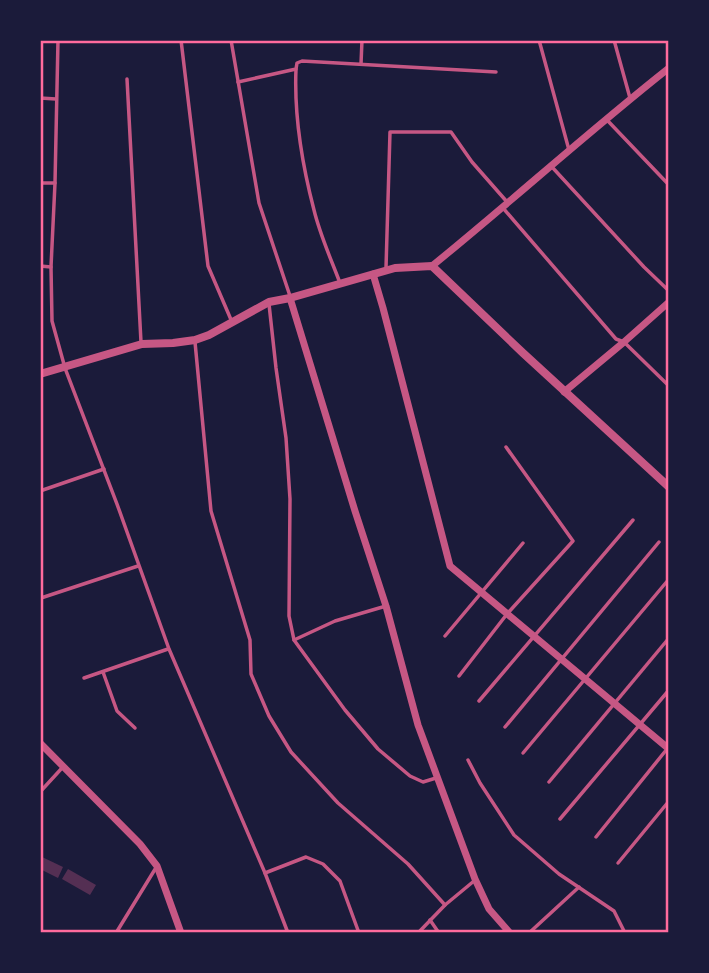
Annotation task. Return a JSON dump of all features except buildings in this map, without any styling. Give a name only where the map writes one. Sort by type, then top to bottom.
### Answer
[{"type":"street","points":[[40,374],[142,344],[195,340],[269,302],[386,271],[432,266],[669,68]]},
{"type":"street","points":[[432,266],[564,392],[669,487]]},
{"type":"street","points":[[373,274],[450,566],[668,749]]},
{"type":"street","points":[[290,298],[386,606],[418,725],[475,879],[489,909],[510,933]]},
{"type":"street","points":[[564,392],[669,302]]},
{"type":"street","points":[[40,743],[140,844],[157,866],[181,933]]},
{"type":"lane","points":[[58,40],[51,267],[52,321],[65,366],[169,649],[288,933]]},
{"type":"lane","points":[[181,40],[208,266],[232,322]]},
{"type":"lane","points":[[231,40],[259,203],[290,298]]},
{"type":"lane","points":[[361,64],[362,40]]},
{"type":"lane","points":[[539,40],[569,151]]},
{"type":"lane","points":[[614,40],[630,98]]},
{"type":"lane","points":[[340,283],[314,213],[300,149],[295,91],[298,62],[496,72]]},
{"type":"lane","points":[[238,82],[296,69]]},
{"type":"lane","points":[[127,79],[142,344]]},
{"type":"lane","points":[[40,98],[56,99]]},
{"type":"lane","points":[[607,120],[669,185]]},
{"type":"lane","points":[[386,271],[390,132],[451,132],[505,206],[607,329],[669,386]]},
{"type":"lane","points":[[550,166],[669,291]]},
{"type":"lane","points":[[40,183],[55,183]]},
{"type":"lane","points":[[40,266],[51,267]]},
{"type":"lane","points":[[269,302],[286,438],[290,499],[289,616],[294,640],[378,749],[410,776],[423,782],[439,778]]},
{"type":"lane","points":[[195,340],[211,511],[250,640],[251,674],[270,716],[291,752],[338,803],[408,864],[445,905]]},
{"type":"lane","points":[[459,676],[506,614],[573,541],[506,447]]},
{"type":"lane","points":[[40,492],[104,469]]},
{"type":"lane","points":[[479,701],[633,520]]},
{"type":"lane","points":[[444,636],[523,542]]},
{"type":"lane","points":[[505,727],[659,542]]},
{"type":"lane","points":[[41,598],[138,566]]},
{"type":"lane","points":[[523,753],[669,579]]},
{"type":"lane","points":[[294,640],[335,621],[386,606]]},
{"type":"lane","points":[[549,782],[669,638]]},
{"type":"lane","points":[[84,678],[169,649]]},
{"type":"lane","points":[[103,672],[117,711],[135,728]]},
{"type":"lane","points":[[560,820],[669,690]]},
{"type":"lane","points":[[596,837],[668,749]]},
{"type":"lane","points":[[468,760],[514,835],[559,874],[614,911],[625,933]]},
{"type":"lane","points":[[40,792],[64,766]]},
{"type":"lane","points":[[618,863],[669,801]]},
{"type":"lane","points":[[265,873],[306,857],[323,864],[340,881],[359,933]]},
{"type":"lane","points":[[116,933],[157,866]]},
{"type":"lane","points":[[418,933],[475,879]]},
{"type":"lane","points":[[529,933],[579,887]]},
{"type":"lane","points":[[429,920],[439,933]]}]
